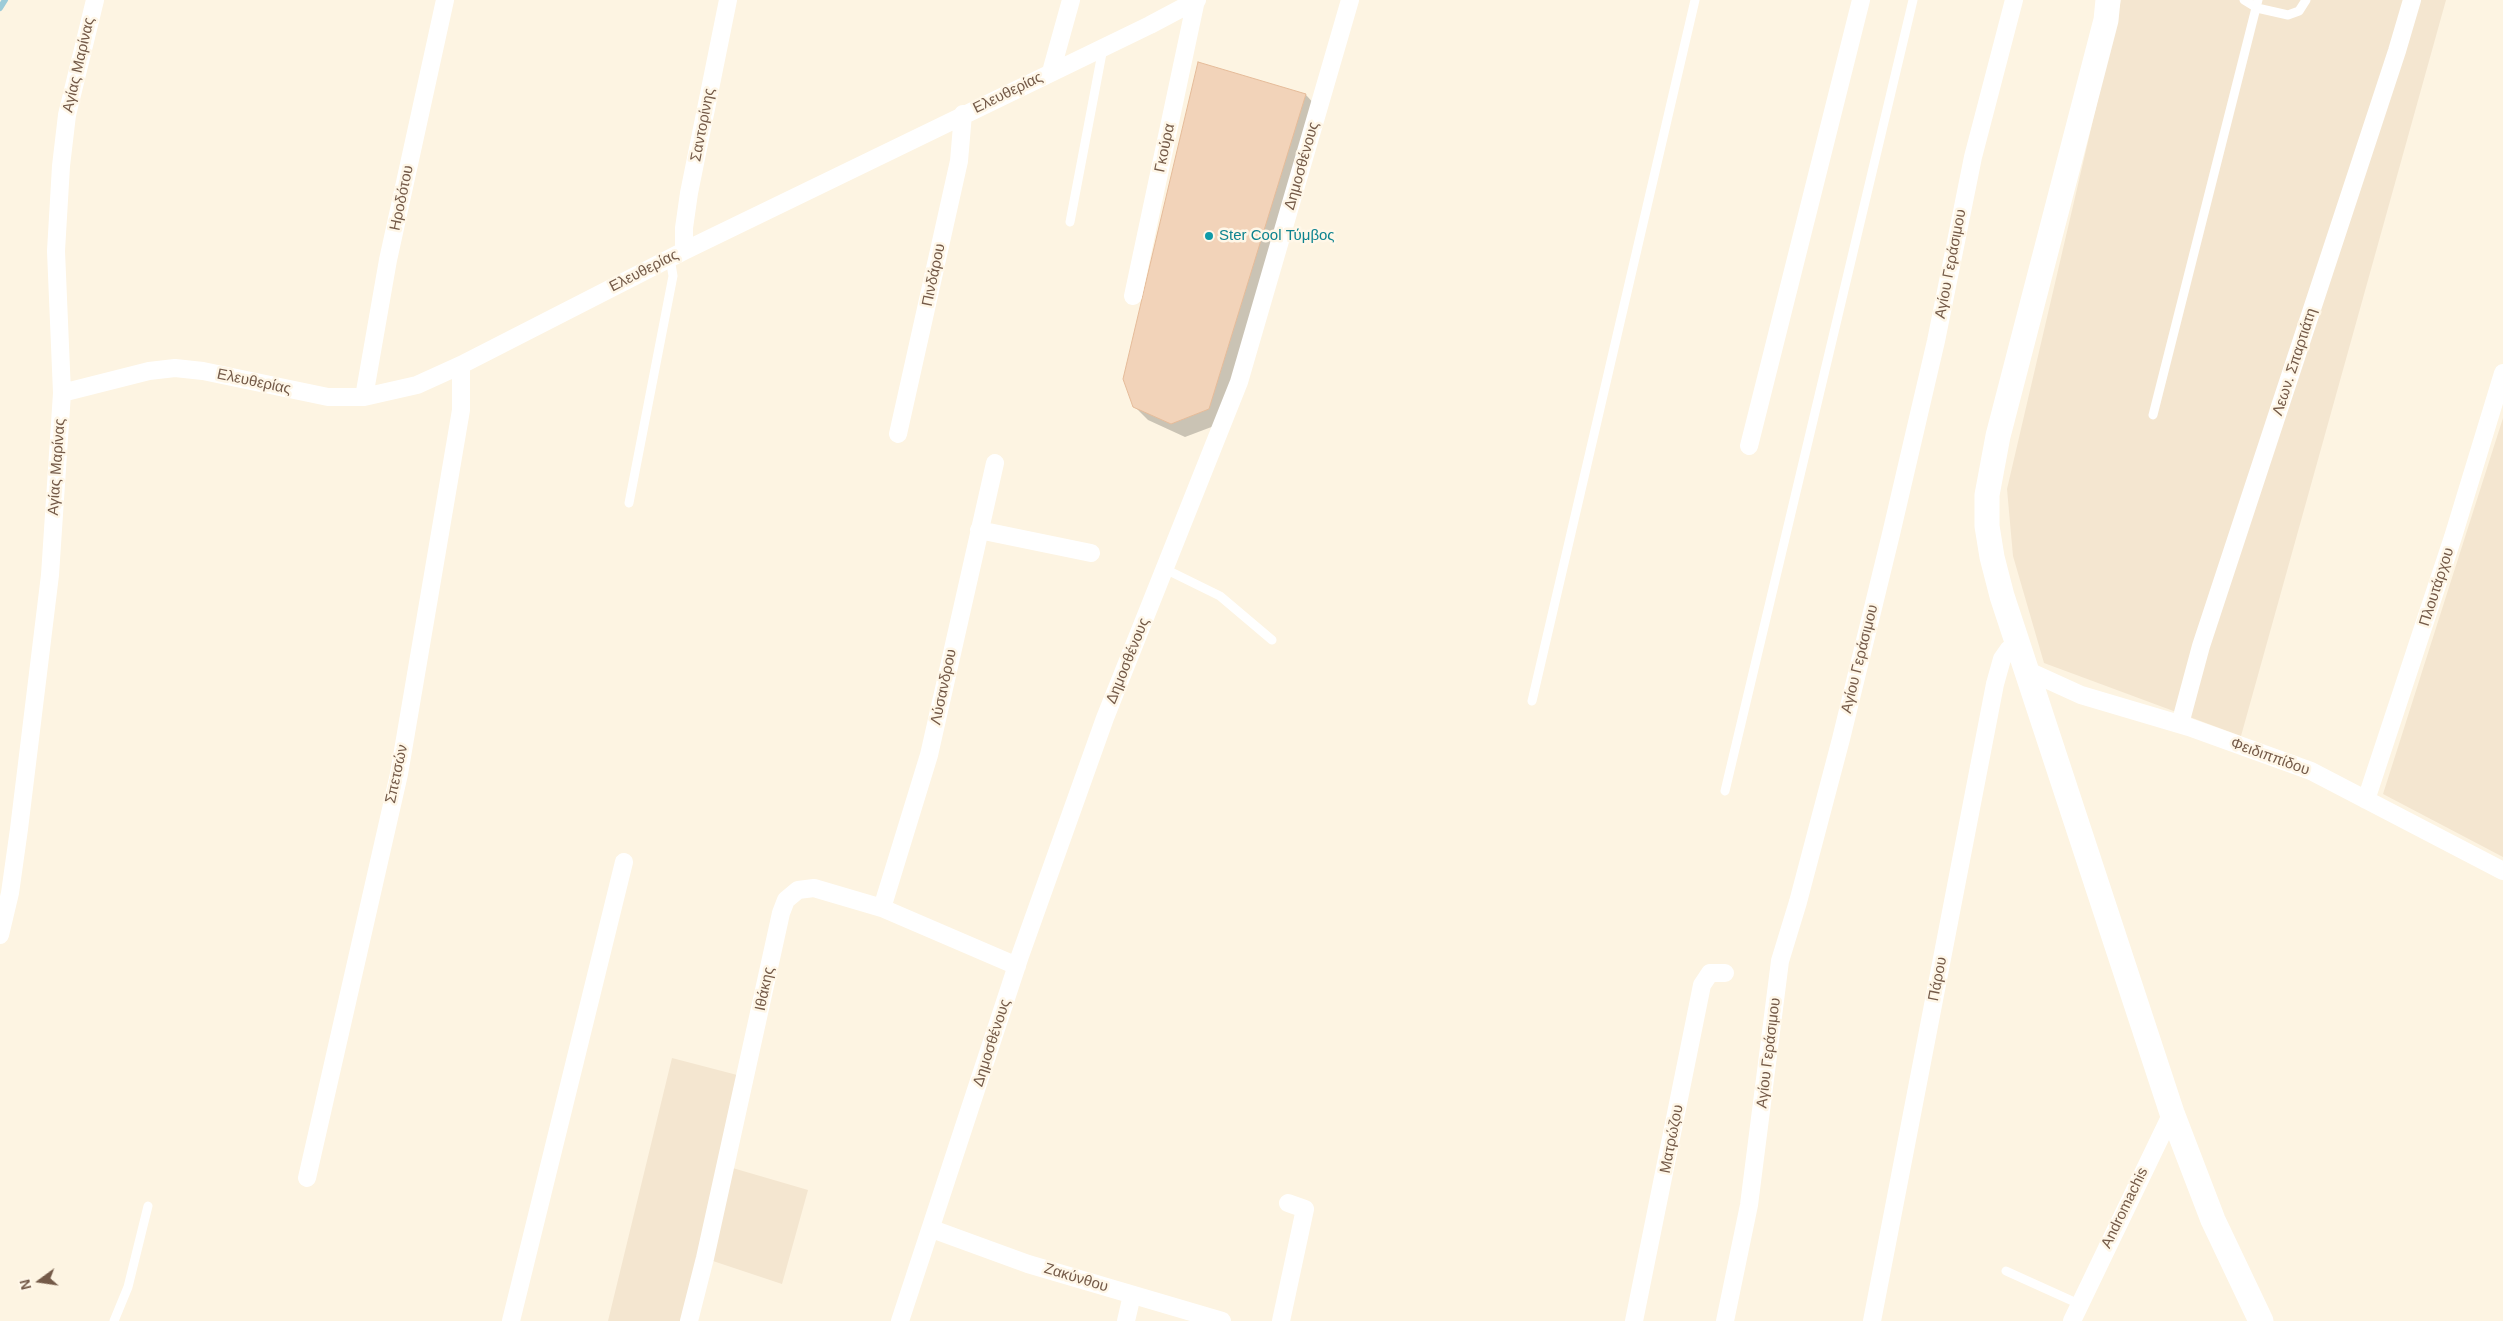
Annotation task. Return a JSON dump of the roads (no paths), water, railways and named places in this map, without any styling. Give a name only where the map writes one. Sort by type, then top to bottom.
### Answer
[{"type":"main road","points":[[2108,0],[2106,20],[1998,436],[1989,479],[1986,511],[1990,548],[2002,596],[2172,1113],[2213,1220],[2261,1321]]},
{"type":"street","name":"Αγίας Μαρίνας","points":[[0,935],[5,891],[32,736],[50,575],[62,393],[56,250],[61,166],[67,115],[95,0]]},
{"type":"street","name":"Ηροδότου","points":[[364,398],[388,260],[445,0]]},
{"type":"street","name":"Σαντορίνης","points":[[677,254],[684,228],[689,193],[728,0]]},
{"type":"street","points":[[1051,72],[1071,0]]},
{"type":"street","name":"Ελευθερίας","points":[[62,393],[149,371],[175,368],[203,371],[328,397],[364,398],[417,385],[461,366],[677,254],[963,114],[1103,48],[1196,0]]},
{"type":"street","name":"Γκούρα","points":[[1133,296],[1196,0]]},
{"type":"street","name":"Δημοσθένους","points":[[900,1321],[932,1229],[1017,966],[1105,718],[1239,382],[1350,0]]},
{"type":"street","points":[[1749,446],[1860,0]]},
{"type":"street","name":"Αγίου Γεράσιμου","points":[[1726,1321],[1749,1206],[1780,961],[1798,902],[1836,758],[1889,544],[1936,341],[1973,157],[2014,0]]},
{"type":"street","name":"Λεων. Σπαρτιάτη","points":[[2180,724],[2201,646],[2397,51],[2412,0]]},
{"type":"street","name":"Πινδάρου","points":[[898,434],[959,161],[963,114]]},
{"type":"street","name":"Σπετσών","points":[[307,1178],[399,774],[461,410],[461,366]]},
{"type":"street","name":"Πλουτάρχου","points":[[2366,800],[2453,537],[2503,373]]},
{"type":"street","name":"Λύσανδρου","points":[[882,908],[928,755],[978,530],[995,463]]},
{"type":"street","points":[[978,530],[1091,553]]},
{"type":"street","name":"Πάρου","points":[[1872,1321],[1995,684],[2002,659],[2009,649],[2018,644]]},
{"type":"street","name":"Φειδιππίδου","points":[[2026,670],[2081,695],[2180,724],[2311,772],[2503,871]]},
{"type":"street","points":[[511,1321],[624,862]]},
{"type":"street","name":"Ιθάκης","points":[[689,1321],[705,1258],[781,913],[786,900],[798,890],[814,888],[882,908],[1017,966]]},
{"type":"street","name":"Ματρώζου","points":[[1634,1321],[1702,985],[1710,973],[1725,973]]},
{"type":"street","name":"Andromachis","points":[[2072,1321],[2172,1113]]},
{"type":"street","points":[[1281,1321],[1304,1209],[1288,1202]]},
{"type":"street","name":"Ζακύνθου","points":[[932,1229],[1028,1264],[1222,1321]]},
{"type":"street","points":[[1126,1321],[1132,1295]]},
{"type":"lane","points":[[1532,701],[1695,0]]},
{"type":"lane","points":[[1725,791],[1913,0]]},
{"type":"lane","points":[[2244,0],[2291,14],[2300,10],[2306,0]]},
{"type":"lane","points":[[2152,415],[2258,4]]},
{"type":"lane","points":[[1070,222],[1103,48]]},
{"type":"lane","points":[[629,503],[677,254]]},
{"type":"lane","points":[[1165,569],[1220,596],[1272,640]]},
{"type":"lane","points":[[114,1321],[128,1287],[148,1206]]},
{"type":"lane","points":[[2006,1271],[2079,1304]]},
{"type":"waterway","points":[[0,8],[5,0]]},
{"type":"place","name":"Ster Cool Τύμβος","points":[[1209,236]]}]
